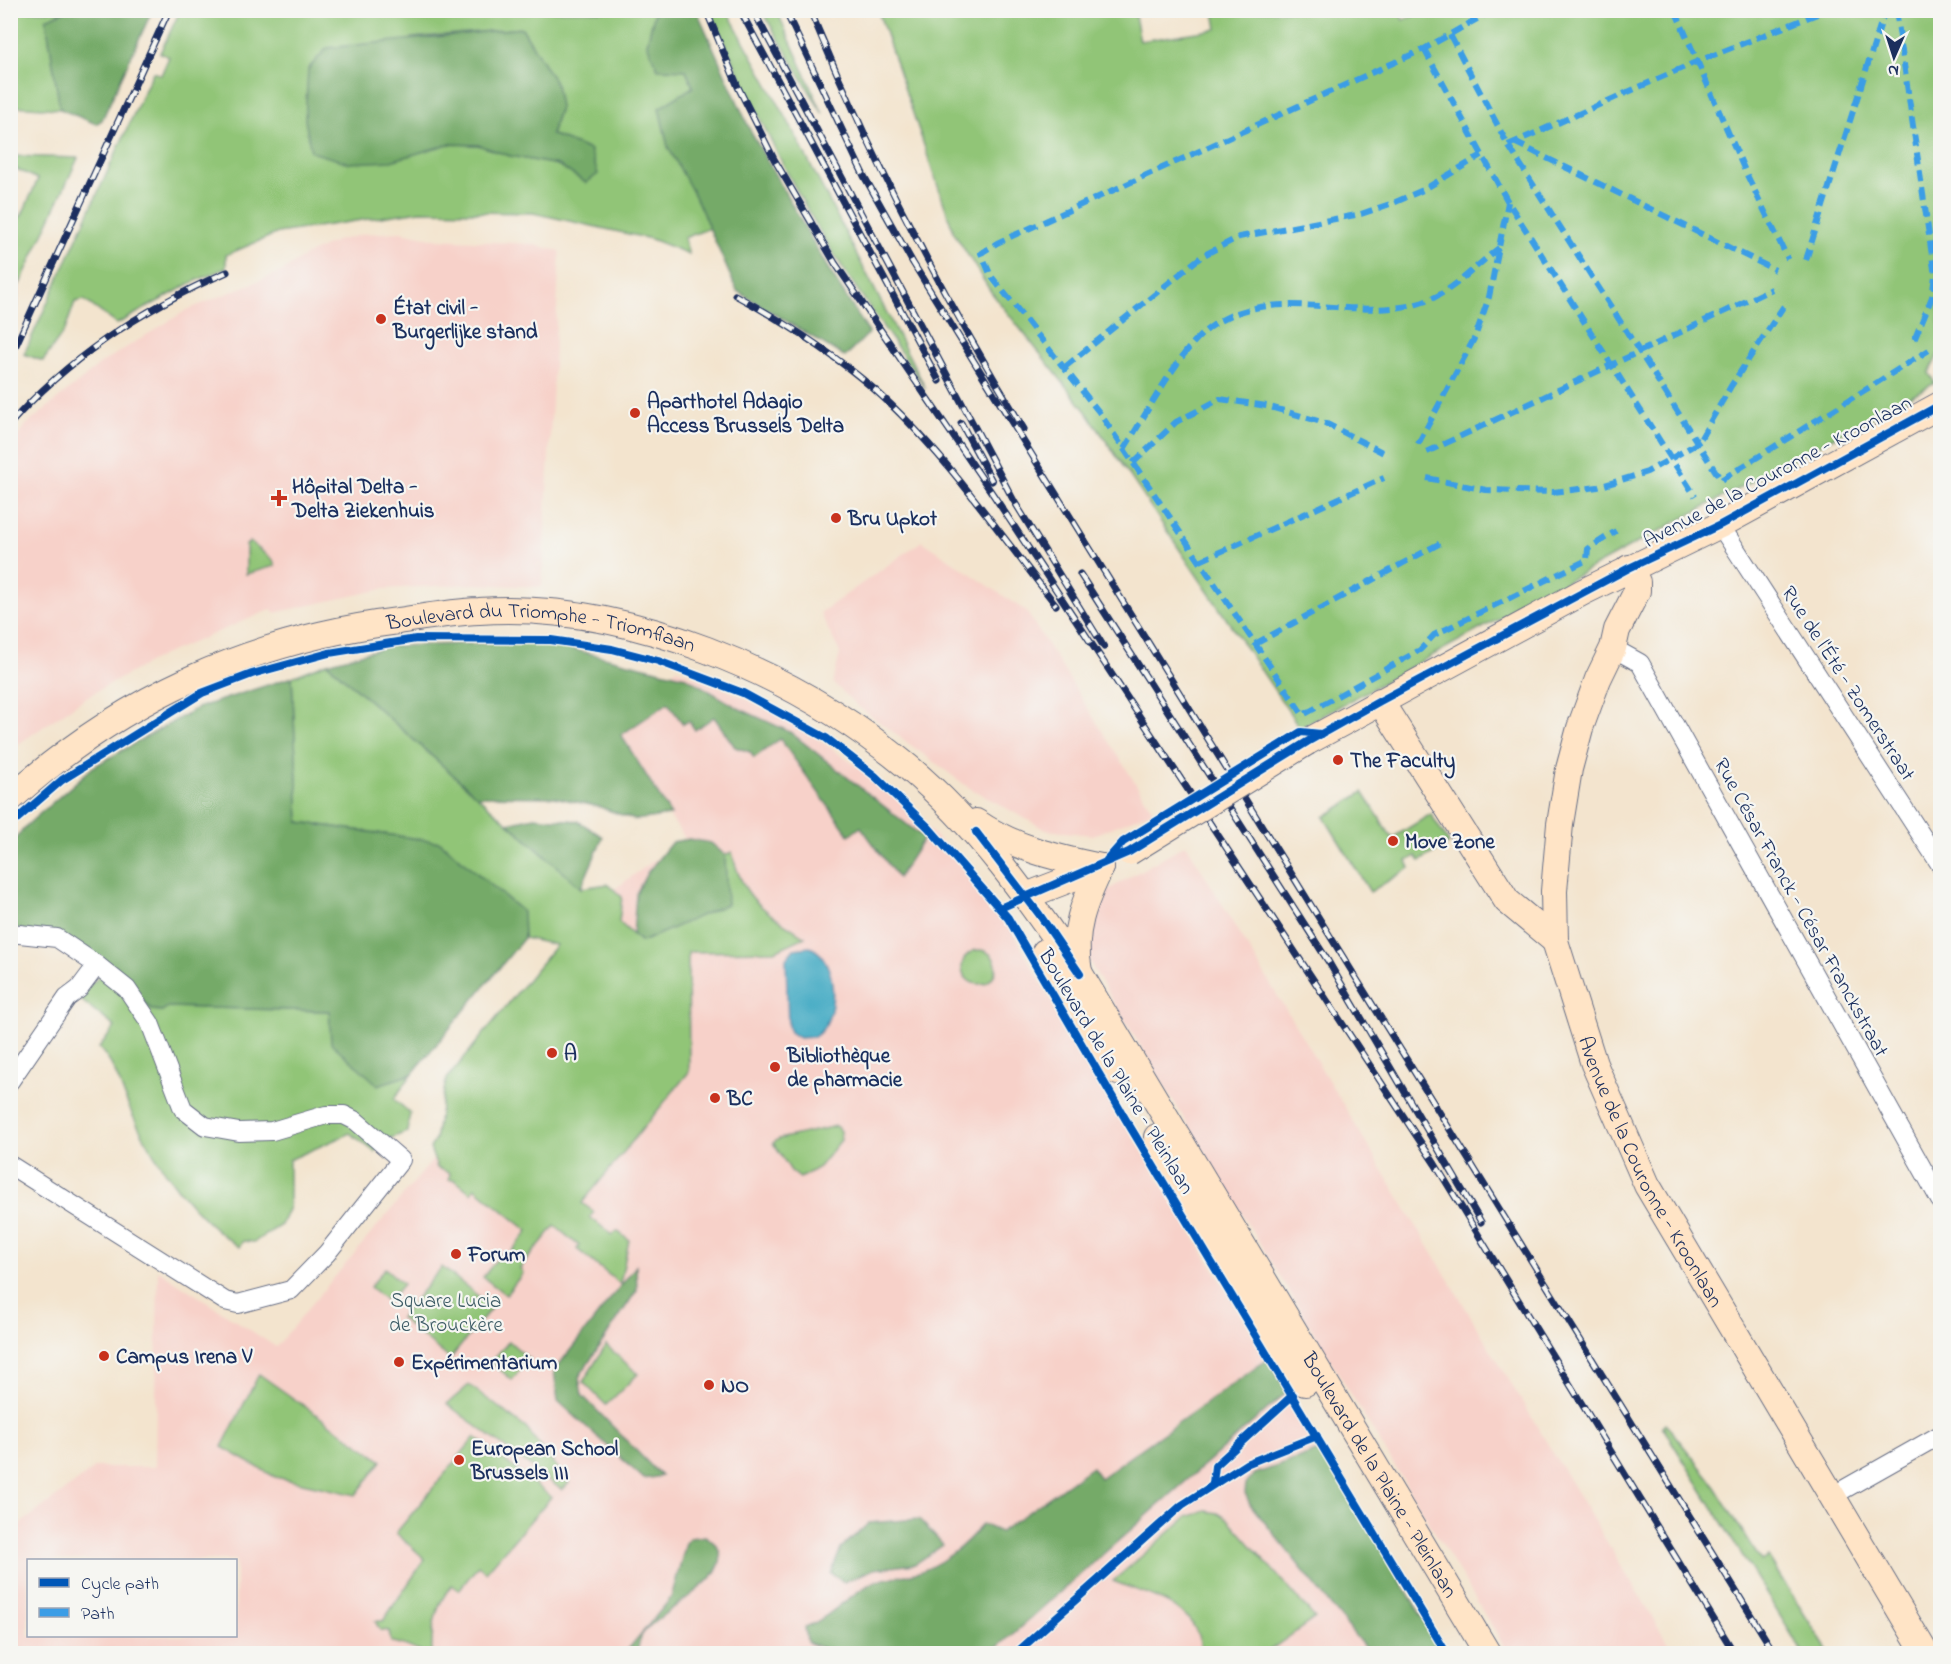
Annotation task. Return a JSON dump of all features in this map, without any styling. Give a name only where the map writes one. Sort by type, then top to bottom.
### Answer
[{"type":"street","name":"Avenue de la Couronne - Kroonlaan","points":[[1926,1653],[1647,1185],[1594,1064],[1555,941],[1554,891],[1560,824],[1569,768],[1592,693],[1613,648],[1617,630],[1637,591],[1637,582],[1629,568],[1720,525],[1941,405]]},
{"type":"street","name":"Rue de l'Été - Zomerstraat","points":[[1720,525],[1941,864]]},
{"type":"street","name":"Avenue de la Couronne - Kroonlaan","points":[[1613,648],[1628,632],[1653,587],[1657,555]]},
{"type":"street","points":[[1026,896],[1101,867],[1129,852],[1307,742],[1380,700],[1629,568]]},
{"type":"street","name":"Boulevard du Triomphe - Triomflaan","points":[[10,799],[81,742],[113,720],[177,684],[231,661],[332,632],[481,610],[547,613],[620,624],[686,642],[735,661],[819,705],[864,733],[950,805],[976,832],[1026,896]]},
{"type":"street","name":"Rue César Franck - César Franckstraat","points":[[1613,648],[1640,663],[1941,1200]]},
{"type":"street","points":[[1380,700],[1507,901],[1555,941]]},
{"type":"street","points":[[950,805],[1011,843],[1049,855],[1101,867]]},
{"type":"street","points":[[1080,975],[1076,939],[1080,912],[1101,867]]},
{"type":"street","name":"Boulevard de la Plaine - Pleinlaan","points":[[1026,896],[1080,975],[1468,1653]]},
{"type":"street","name":"Boulevard de la Plaine - Pleinlaan","points":[[1026,896],[1028,918],[1041,944],[1488,1653]]},
{"type":"street","points":[[10,933],[57,938],[127,989],[150,1023],[183,1109],[205,1126],[239,1132],[272,1131],[326,1115],[344,1115],[356,1121],[401,1160],[327,1253],[291,1290],[238,1304],[225,1301],[10,1165]]},
{"type":"street","points":[[10,1081],[67,998],[79,989],[97,965]]},
{"type":"street","points":[[1832,1496],[1941,1435]]},
{"type":"shaded area","name":"Hôpital Delta - Delta Ziekenhuis","points":[[401,232],[436,239],[531,244],[560,251],[542,587],[473,584],[383,589],[274,613],[272,609],[161,656],[88,696],[11,749],[11,446],[26,425],[103,362],[187,310],[283,271],[306,255],[336,241],[365,234]]},
{"type":"shaded area","points":[[11,254],[20,284],[18,306],[11,323]]},
{"type":"shaded area","points":[[922,541],[1026,611],[1153,811],[1093,835],[1046,830],[968,787],[859,707],[833,683],[840,653],[820,613]]},
{"type":"shaded area","points":[[677,669],[743,697],[800,727],[878,781],[902,801],[955,857],[1008,923],[1045,990],[1442,1653],[11,1653],[11,1531],[96,1467],[155,1467],[158,1270],[276,1347],[478,1106],[587,909],[685,838],[603,723]]},
{"type":"shaded area","points":[[1186,844],[1674,1653],[1508,1653],[1081,948],[1101,894]]},
{"type":"green space","points":[[67,10],[152,11],[102,120],[96,124],[60,109],[46,19]]},
{"type":"green space","points":[[1398,10],[1403,20],[1428,10],[1940,11],[1940,351],[1929,373],[1935,383],[1300,728],[1088,414],[991,292],[954,233],[878,11],[1134,11],[1140,41],[1217,29],[1214,11]]},
{"type":"green space","points":[[10,11],[67,11],[46,19],[60,109],[11,106]]},
{"type":"green space","points":[[180,11],[655,11],[647,44],[687,70],[693,88],[696,198],[710,228],[684,238],[689,254],[651,239],[533,213],[420,211],[278,233],[226,255],[226,268],[191,283],[117,324],[84,300],[75,302],[65,330],[43,361],[24,354],[153,72],[161,75],[169,57],[160,53]],"holes":[[[522,28],[560,107],[551,135],[590,150],[586,182],[558,165],[510,156],[478,145],[449,144],[412,38]]]},
{"type":"green space","points":[[655,11],[697,11],[751,132],[829,270],[869,333],[845,357],[737,291],[696,198],[668,147],[659,108],[693,87],[686,70],[658,69],[647,44]]},
{"type":"green space","points":[[711,11],[727,11],[787,119],[926,389],[849,278],[807,209],[756,111]]},
{"type":"green space","points":[[762,11],[777,11],[823,114]]},
{"type":"green space","points":[[522,28],[556,84],[560,107],[551,134],[590,150],[598,174],[586,183],[558,165],[510,156],[478,145],[449,144],[391,161],[349,163],[311,152],[305,120],[308,69],[327,48]]},
{"type":"green space","points":[[11,156],[78,158],[20,284],[11,254],[11,212],[21,217],[38,179],[12,167],[11,169]]},
{"type":"green space","points":[[250,542],[273,560],[275,566],[246,574],[246,545]]},
{"type":"green space","points":[[547,643],[686,677],[738,708],[790,732],[924,838],[898,878],[861,827],[849,835],[780,739],[754,758],[750,752],[735,747],[714,717],[695,730],[689,721],[683,724],[668,703],[621,735],[671,815],[635,820],[600,807],[554,797],[477,796],[327,663],[390,646]]},
{"type":"green space","points":[[327,663],[581,888],[608,884],[622,897],[619,922],[641,942],[726,904],[725,855],[732,852],[742,883],[749,894],[767,911],[805,937],[775,951],[688,952],[689,1072],[582,1203],[594,1212],[590,1217],[612,1235],[617,1231],[629,1240],[620,1284],[577,1249],[579,1246],[555,1226],[520,1268],[523,1273],[506,1295],[483,1277],[501,1254],[507,1257],[528,1231],[475,1188],[471,1193],[455,1180],[449,1180],[450,1173],[437,1168],[430,1148],[435,1140],[446,1080],[556,945],[524,938],[522,911],[440,842],[299,822],[292,677]]},
{"type":"green space","points":[[292,677],[299,822],[440,842],[523,912],[524,938],[412,1074],[378,1085],[331,1043],[329,1011],[168,1007],[162,1011],[152,1010],[111,968],[11,926],[11,844],[27,825],[93,767],[197,708]]},
{"type":"green space","name":"Move Zone","points":[[1363,792],[1392,838],[1431,814],[1449,843],[1420,861],[1416,856],[1407,861],[1410,868],[1370,892],[1324,817]]},
{"type":"green space","points":[[534,817],[578,821],[603,837],[581,888],[508,823]]},
{"type":"green space","points":[[689,839],[711,843],[725,855],[727,904],[642,942],[633,935],[636,894],[647,873],[672,842]]},
{"type":"green space","points":[[979,950],[991,955],[996,967],[991,979],[979,984],[967,979],[962,967],[967,955]]},
{"type":"green space","points":[[100,976],[134,987],[152,1010],[162,1011],[168,1007],[330,1011],[378,1084],[412,1074],[394,1099],[410,1113],[407,1132],[386,1140],[375,1152],[350,1133],[289,1160],[289,1207],[281,1225],[254,1242],[243,1241],[239,1247],[192,1206],[165,1172],[143,1136],[111,1064],[99,1048],[115,1027],[77,997]]},
{"type":"green space","points":[[836,1126],[840,1131],[841,1140],[819,1167],[800,1178],[791,1171],[773,1143],[779,1139]]},
{"type":"green space","points":[[636,1266],[637,1290],[579,1377],[582,1395],[661,1476],[644,1479],[558,1401],[554,1371]]},
{"type":"green space","name":"Square Lucia de Brouckère","points":[[442,1267],[492,1307],[450,1359],[400,1318]]},
{"type":"green space","points":[[385,1268],[403,1284],[388,1302],[370,1287]]},
{"type":"green space","points":[[509,1341],[529,1359],[512,1380],[491,1362]]},
{"type":"green space","points":[[606,1345],[638,1374],[606,1405],[583,1382]]},
{"type":"green space","points":[[1268,1359],[1287,1392],[991,1653],[835,1653],[807,1642],[805,1627],[821,1619],[859,1591],[878,1581],[931,1567],[960,1548],[982,1524],[1000,1532],[1092,1467],[1100,1478]]},
{"type":"green space","points":[[259,1374],[382,1461],[356,1495],[275,1477],[222,1447]]},
{"type":"green space","points":[[469,1385],[526,1428],[569,1483],[562,1490],[447,1404]]},
{"type":"green space","points":[[1665,1423],[1710,1479],[1761,1561],[1768,1557],[1829,1653],[1803,1653],[1662,1426]]},
{"type":"green space","points":[[475,1437],[551,1497],[486,1572],[478,1566],[459,1590],[452,1585],[438,1609],[432,1635],[432,1653],[421,1652],[391,1642],[389,1631],[380,1630],[375,1621],[383,1621],[425,1559],[396,1533]]},
{"type":"green space","points":[[1322,1450],[1444,1653],[1369,1653],[1250,1504],[1245,1493],[1246,1483],[1255,1474]]},
{"type":"green space","points":[[1206,1511],[1218,1513],[1229,1520],[1315,1618],[1266,1653],[1201,1653],[1198,1637],[1192,1624],[1183,1613],[1157,1598],[1113,1581],[1187,1517]]},
{"type":"green space","points":[[919,1519],[943,1545],[915,1564],[874,1569],[844,1582],[831,1574],[841,1548],[869,1523]]},
{"type":"green space","points":[[705,1536],[718,1549],[720,1562],[713,1575],[651,1625],[642,1635],[637,1653],[625,1653],[671,1598],[686,1543],[690,1538]]},
{"type":"water","points":[[810,947],[820,953],[827,964],[833,991],[832,1005],[822,1030],[814,1037],[799,1038],[790,1032],[788,1027],[786,959],[794,949]]},
{"type":"railway","points":[[10,358],[169,10]]},
{"type":"railway","points":[[706,10],[738,87],[774,159],[835,263],[994,496],[1435,1164],[1735,1654]]},
{"type":"railway","points":[[740,10],[939,381]]},
{"type":"railway","points":[[753,10],[1014,501],[1104,647]]},
{"type":"railway","points":[[785,10],[864,176],[913,263],[1775,1654]]},
{"type":"railway","points":[[810,10],[857,118],[909,224],[964,328],[1024,429]]},
{"type":"railway","points":[[10,424],[33,399],[110,336],[167,301],[227,272]]},
{"type":"railway","points":[[735,295],[824,350],[858,375],[900,413],[947,465],[1056,605]]},
{"type":"railway","points":[[961,423],[992,481]]},
{"type":"railway","points":[[1080,574],[1328,961],[1481,1222]]},
{"type":"marked path","points":[[1493,10],[1424,49],[997,243],[981,253],[991,276],[1099,412],[1303,715],[1420,650],[1434,635],[1587,560],[1588,549],[1616,531]]},
{"type":"marked path","points":[[1675,10],[1745,171],[1788,259]]},
{"type":"marked path","points":[[1508,145],[1696,62],[1827,10]]},
{"type":"marked path","points":[[1806,260],[1885,10]]},
{"type":"marked path","points":[[1896,10],[1935,276],[1932,297],[1913,343]]},
{"type":"marked path","points":[[1450,35],[1508,145],[1721,480],[1929,350]]},
{"type":"marked path","points":[[1424,49],[1508,202],[1695,496]]},
{"type":"marked path","points":[[1514,142],[1775,270]]},
{"type":"marked path","points":[[1065,367],[1202,256],[1239,237],[1361,214],[1423,190],[1482,155]]},
{"type":"marked path","points":[[1418,444],[1475,337],[1489,297],[1508,202]]},
{"type":"marked path","points":[[1124,449],[1160,389],[1191,346],[1201,335],[1225,318],[1250,309],[1277,305],[1362,309],[1417,304],[1451,288],[1499,248]]},
{"type":"marked path","points":[[1427,452],[1772,289]]},
{"type":"marked path","points":[[1427,478],[1486,490],[1553,492],[1598,487],[1647,472],[1698,443],[1731,386],[1785,304]]},
{"type":"marked path","points":[[1133,463],[1176,422],[1220,399],[1267,406],[1325,423],[1384,453]]},
{"type":"marked path","points":[[1200,561],[1384,478]]},
{"type":"marked path","points":[[1255,644],[1444,541]]},
{"type":"cycle path","points":[[1000,908],[1129,852],[1307,742],[1380,701],[1629,568],[1720,525],[1940,405]]},
{"type":"cycle path","points":[[10,825],[62,780],[202,693],[252,674],[329,653],[416,639],[551,640],[612,649],[658,661],[743,693],[826,738],[875,776],[928,827],[1008,918],[1126,1120],[1447,1654]]},
{"type":"cycle path","points":[[1107,860],[1123,842],[1301,732],[1321,734]]},
{"type":"cycle path","points":[[976,832],[1039,914],[1080,974]]},
{"type":"cycle path","points":[[1213,1483],[1215,1466],[1293,1395]]},
{"type":"cycle path","points":[[1015,1654],[1182,1505],[1246,1464],[1317,1436]]},
{"type":"place","name":"État civil - Burgerlijke stand","points":[[381,319]]},
{"type":"place","name":"Aparthotel Adagio Access Brussels Delta","points":[[635,413]]},
{"type":"place","name":"Hôpital Delta - Delta Ziekenhuis","points":[[279,498]]},
{"type":"place","name":"Bru Upkot","points":[[836,518]]},
{"type":"place","name":"The Faculty","points":[[1338,760]]},
{"type":"place","name":"Move Zone","points":[[1393,841]]},
{"type":"place","name":"A","points":[[552,1053]]},
{"type":"place","name":"Bibliothèque de pharmacie","points":[[775,1067]]},
{"type":"place","name":"BC","points":[[715,1098]]},
{"type":"place","name":"Forum","points":[[456,1254]]},
{"type":"place","name":"Campus Irena V","points":[[104,1356]]},
{"type":"place","name":"Expérimentarium","points":[[399,1362]]},
{"type":"place","name":"NO","points":[[709,1385]]},
{"type":"place","name":"European School Brussels III","points":[[459,1460]]}]
